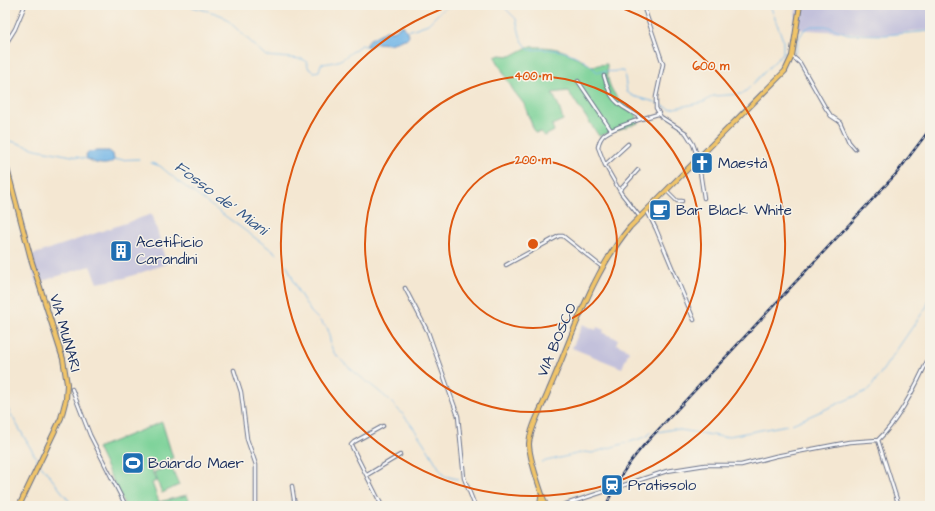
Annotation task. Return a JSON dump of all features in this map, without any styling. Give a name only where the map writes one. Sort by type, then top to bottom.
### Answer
[{"type":"main road","name":"VIA BOSCO","points":[[546,506],[530,454],[529,446],[531,433],[578,320],[602,267],[614,247],[640,217],[776,82],[785,71],[792,53],[800,5]]},
{"type":"main road","name":"VIA MUNARI","points":[[5,161],[31,259],[63,359],[67,394],[63,411],[19,506]]},
{"type":"main road","name":"VIA BOSCO","points":[[540,506],[541,492]]},
{"type":"street","points":[[5,45],[15,29],[25,5]]},
{"type":"street","points":[[643,5],[663,64],[656,97],[656,108],[661,117],[686,133],[693,144],[700,166],[704,198]]},
{"type":"street","points":[[792,53],[800,62],[831,116],[840,122],[849,142],[855,149]]},
{"type":"street","points":[[604,76],[611,95],[618,104],[639,116],[641,119]]},
{"type":"street","points":[[578,81],[611,130]]},
{"type":"street","points":[[640,217],[620,190],[605,165],[598,148],[599,141],[611,130],[658,114]]},
{"type":"street","points":[[605,165],[628,144]]},
{"type":"street","points":[[620,190],[638,170]]},
{"type":"street","points":[[667,191],[677,201],[682,202]]},
{"type":"street","points":[[646,211],[653,222],[694,320]]},
{"type":"street","points":[[506,265],[559,236],[563,236],[602,267]]},
{"type":"street","points":[[405,288],[428,332],[458,416],[464,478],[475,506]]},
{"type":"street","points":[[560,506],[667,471],[705,465],[741,465],[776,456],[849,442],[878,440],[886,433],[917,384],[930,355]]},
{"type":"street","points":[[234,370],[241,392],[247,439],[256,465],[256,506]]},
{"type":"street","points":[[72,390],[90,435],[126,506]]},
{"type":"street","points":[[382,506],[351,445],[383,426]]},
{"type":"street","points":[[878,440],[898,506]]},
{"type":"street","points":[[367,475],[400,455]]},
{"type":"street","points":[[292,486],[295,506]]},
{"type":"shaded area","points":[[797,5],[930,5],[930,30],[911,31],[889,35],[793,29]]},
{"type":"shaded area","points":[[152,214],[166,264],[125,278],[97,283],[90,266],[36,283],[29,256]]},
{"type":"shaded area","points":[[583,324],[596,330],[597,327],[604,330],[603,333],[618,339],[616,344],[629,351],[622,368],[572,348]]},
{"type":"green space","points":[[528,47],[548,47],[569,53],[593,67],[607,64],[610,87],[623,103],[636,112],[638,123],[599,136],[568,91],[552,93],[558,104],[563,120],[552,125],[554,131],[545,136],[540,132],[535,133],[524,104],[513,90],[495,57],[500,55],[511,56]]},
{"type":"green space","name":"Boiardo Maer","points":[[162,422],[173,458],[151,468],[156,481],[152,483],[159,502],[187,495],[191,506],[125,506],[97,448]]},
{"type":"green space","points":[[171,466],[179,485],[162,493],[154,472]]},
{"type":"water","points":[[403,25],[409,35],[408,38],[390,44],[376,43],[368,47],[366,46],[370,39],[388,30],[393,31]]},
{"type":"water","points":[[109,151],[113,154],[114,160],[109,164],[101,164],[87,159],[86,155],[88,152]]},
{"type":"waterway","points":[[186,5],[223,16],[266,56],[302,59],[306,61],[309,69],[314,72],[319,71],[321,64],[335,62],[347,56],[361,45],[366,46]]},
{"type":"waterway","points":[[408,31],[428,24],[442,10],[451,5]]},
{"type":"waterway","points":[[502,5],[516,19],[521,39],[529,50],[566,52],[582,59],[597,72],[624,71],[627,92],[633,96],[655,102]]},
{"type":"waterway","points":[[770,5],[783,40],[783,53],[790,53]]},
{"type":"waterway","points":[[794,53],[799,38],[804,30],[811,26],[826,26],[848,34],[885,35],[930,31]]},
{"type":"waterway","points":[[657,103],[670,109],[704,102],[713,96],[742,94],[783,53]]},
{"type":"waterway","name":"Fosso de' Miani","points":[[5,140],[36,149],[87,159]]},
{"type":"waterway","name":"Fosso de' Miani","points":[[114,160],[139,159]]},
{"type":"waterway","name":"Fosso de' Miani","points":[[151,163],[160,166],[179,182],[277,254]]},
{"type":"waterway","name":"Fosso de' Miani","points":[[287,265],[298,291],[311,312],[328,329],[331,346],[334,353],[339,358]]},
{"type":"waterway","name":"Fosso de' Miani","points":[[792,424],[869,390],[927,306],[930,298]]},
{"type":"waterway","name":"Fosso de' Miani","points":[[341,360],[389,400],[402,414],[409,422],[444,476],[458,479]]},
{"type":"waterway","points":[[5,404],[38,461]]},
{"type":"waterway","name":"Fosso de' Miani","points":[[658,432],[674,429],[724,437],[787,425]]},
{"type":"waterway","name":"Fosso de' Miani","points":[[542,462],[585,452],[592,453],[646,437],[653,430]]},
{"type":"waterway","points":[[41,465],[73,506]]},
{"type":"railway","points":[[606,506],[622,474],[644,445],[896,174],[930,129]]},
{"type":"place","name":"Maestà","points":[[702,163]]},
{"type":"place","name":"Bar Black White","points":[[660,210]]},
{"type":"place","name":"Acetificio Carandini","points":[[121,251]]},
{"type":"place","name":"Boiardo Maer","points":[[133,463]]},
{"type":"place","name":"Pratissolo","points":[[612,485]]}]
